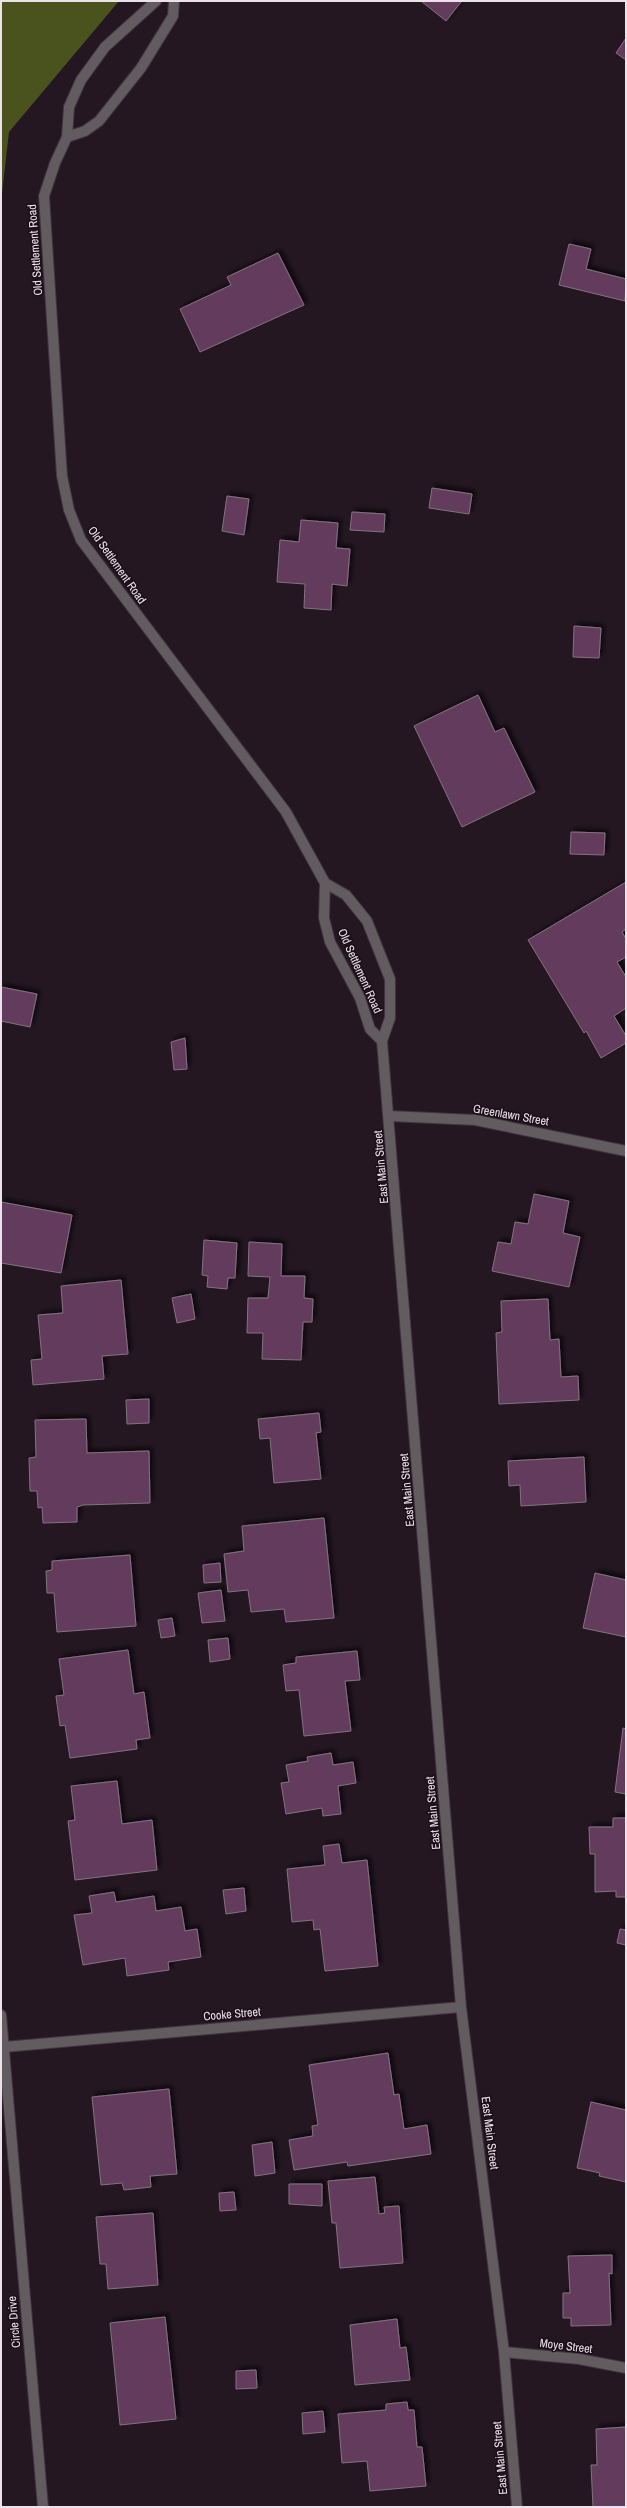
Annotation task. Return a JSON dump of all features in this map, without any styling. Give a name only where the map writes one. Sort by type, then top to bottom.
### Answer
[{"type":"street","name":"Old Settlement Road","points":[[156,1],[105,47],[81,80],[69,107],[66,137],[55,162],[44,196],[62,476],[69,510],[81,540],[286,812],[325,883],[324,918],[330,942],[360,998],[370,1028],[382,1041]]},
{"type":"street","points":[[66,137],[85,131],[104,115],[141,68],[173,16],[174,1]]},
{"type":"street","name":"Old Settlement Road","points":[[325,883],[346,895],[367,921],[390,979],[390,1018],[382,1041],[390,1116]]},
{"type":"street","name":"Greenlawn Street","points":[[390,1116],[475,1120],[626,1151]]},
{"type":"street","name":"East Main Street","points":[[390,1116],[461,2007],[504,2352],[517,2507]]},
{"type":"street","name":"Cooke Street","points":[[4,2047],[461,2007]]},
{"type":"street","name":"Circle Drive","points":[[1,2015],[43,2507]]},
{"type":"street","name":"Moye Street","points":[[504,2352],[579,2359],[626,2368]]},
{"type":"green space","points":[[1,1],[119,1],[9,132],[1,202]]},
{"type":"building","points":[[421,1],[460,1],[461,2],[446,21]]},
{"type":"building","points":[[626,38],[626,60],[616,53]]},
{"type":"building","points":[[569,244],[591,249],[586,269],[626,279],[625,301],[559,285]]},
{"type":"building","points":[[278,253],[304,305],[200,352],[180,309],[231,285],[227,277]]},
{"type":"building","points":[[432,488],[472,494],[469,514],[429,508]]},
{"type":"building","points":[[227,496],[249,499],[244,535],[222,531]]},
{"type":"building","points":[[352,512],[385,514],[384,532],[350,530]]},
{"type":"building","points":[[301,520],[338,523],[336,548],[350,549],[347,586],[332,584],[331,610],[304,608],[305,584],[277,582],[280,540],[299,542]]},
{"type":"building","points":[[574,626],[601,628],[599,658],[573,657]]},
{"type":"building","points":[[478,695],[495,732],[504,728],[535,792],[462,827],[414,726]]},
{"type":"building","points":[[571,832],[605,833],[604,855],[570,854]]},
{"type":"building","points":[[626,882],[626,929],[622,932],[626,939],[626,957],[617,962],[626,977],[626,1008],[614,1016],[626,1036],[626,1043],[601,1058],[586,1031],[584,1033],[528,940]]},
{"type":"building","points":[[1,987],[37,994],[30,1027],[1,1021]]},
{"type":"building","points":[[185,1038],[187,1069],[174,1070],[171,1042]]},
{"type":"building","points":[[534,1194],[569,1201],[563,1233],[580,1237],[569,1287],[492,1271],[498,1242],[511,1244],[515,1222],[528,1224]]},
{"type":"building","points":[[1,1202],[72,1215],[61,1273],[1,1263]]},
{"type":"building","points":[[204,1240],[237,1243],[235,1278],[228,1278],[227,1289],[207,1287],[208,1276],[202,1275]]},
{"type":"building","points":[[249,1242],[282,1244],[281,1276],[305,1276],[304,1298],[313,1299],[312,1322],[303,1322],[301,1360],[262,1359],[263,1333],[247,1333],[248,1298],[268,1298],[270,1277],[248,1276]]},
{"type":"building","points":[[121,1280],[128,1354],[102,1356],[104,1379],[33,1385],[31,1360],[42,1359],[38,1315],[63,1313],[61,1286]]},
{"type":"building","points":[[191,1294],[195,1319],[177,1323],[172,1298]]},
{"type":"building","points":[[548,1299],[550,1340],[559,1339],[561,1377],[578,1376],[579,1400],[499,1404],[496,1333],[502,1332],[501,1301]]},
{"type":"building","points":[[149,1399],[149,1423],[127,1424],[126,1400]]},
{"type":"building","points":[[319,1413],[321,1432],[316,1433],[321,1479],[274,1483],[270,1438],[260,1439],[258,1419]]},
{"type":"building","points":[[86,1419],[87,1453],[149,1451],[150,1503],[83,1505],[77,1507],[77,1522],[43,1523],[42,1507],[38,1508],[37,1491],[30,1491],[29,1458],[36,1457],[35,1420]]},
{"type":"building","points":[[584,1457],[586,1502],[521,1506],[520,1485],[509,1486],[508,1461]]},
{"type":"building","points":[[324,1518],[334,1618],[286,1622],[284,1609],[251,1612],[248,1590],[228,1592],[224,1554],[244,1551],[242,1526]]},
{"type":"building","points":[[130,1555],[136,1626],[57,1632],[54,1593],[47,1593],[46,1571],[52,1570],[52,1561]]},
{"type":"building","points":[[220,1563],[221,1582],[204,1583],[203,1565]]},
{"type":"building","points":[[595,1573],[626,1580],[626,1637],[583,1628]]},
{"type":"building","points":[[221,1590],[225,1621],[202,1623],[198,1593]]},
{"type":"building","points":[[172,1618],[175,1636],[161,1638],[158,1620]]},
{"type":"building","points":[[228,1638],[230,1659],[210,1662],[208,1640]]},
{"type":"building","points":[[128,1650],[134,1694],[144,1692],[150,1738],[136,1740],[137,1749],[70,1758],[65,1725],[60,1726],[56,1696],[64,1695],[59,1659]]},
{"type":"building","points":[[357,1651],[360,1680],[345,1681],[351,1731],[304,1736],[299,1690],[286,1691],[283,1665],[296,1663],[296,1657]]},
{"type":"building","points":[[623,1728],[626,1729],[626,1794],[615,1792]]},
{"type":"building","points":[[331,1753],[333,1765],[353,1762],[356,1783],[338,1786],[341,1814],[323,1816],[322,1808],[286,1814],[281,1783],[289,1782],[286,1765],[308,1761],[307,1757]]},
{"type":"building","points":[[117,1781],[122,1824],[152,1820],[157,1870],[75,1880],[68,1821],[75,1820],[71,1786]]},
{"type":"building","points":[[613,1818],[626,1818],[626,1897],[616,1897],[616,1891],[595,1892],[595,1854],[590,1854],[589,1827],[613,1827]]},
{"type":"building","points":[[339,1844],[342,1863],[367,1860],[378,1966],[325,1971],[320,1929],[314,1930],[313,1920],[292,1922],[287,1869],[325,1865],[323,1846]]},
{"type":"building","points":[[244,1888],[246,1911],[226,1914],[223,1890]]},
{"type":"building","points":[[114,1892],[116,1902],[154,1896],[156,1911],[181,1907],[185,1931],[197,1929],[201,1957],[168,1962],[169,1970],[127,1976],[125,1958],[83,1965],[74,1915],[92,1913],[89,1896]]},
{"type":"building","points":[[620,1929],[626,1930],[626,1945],[617,1943]]},
{"type":"building","points":[[388,2053],[394,2095],[399,2094],[404,2129],[427,2125],[431,2154],[348,2166],[347,2162],[294,2170],[289,2140],[313,2136],[312,2126],[318,2125],[309,2065]]},
{"type":"building","points":[[169,2089],[177,2174],[150,2176],[151,2187],[124,2190],[122,2183],[101,2185],[92,2097]]},
{"type":"building","points":[[591,2102],[626,2110],[626,2182],[599,2176],[600,2173],[577,2168]]},
{"type":"building","points":[[272,2142],[275,2173],[255,2176],[252,2145]]},
{"type":"building","points":[[375,2177],[379,2214],[385,2213],[384,2207],[399,2206],[403,2263],[340,2268],[336,2223],[332,2223],[328,2181]]},
{"type":"building","points":[[289,2184],[322,2184],[322,2206],[289,2204]]},
{"type":"building","points":[[234,2192],[236,2210],[220,2211],[219,2193]]},
{"type":"building","points":[[153,2213],[158,2285],[108,2289],[106,2264],[100,2264],[96,2217]]},
{"type":"building","points":[[612,2255],[612,2274],[609,2273],[611,2325],[571,2326],[571,2318],[563,2318],[563,2293],[570,2293],[568,2256]]},
{"type":"building","points":[[165,2317],[176,2419],[120,2425],[110,2323]]},
{"type":"building","points":[[397,2319],[400,2348],[406,2347],[410,2380],[355,2385],[350,2325]]},
{"type":"building","points":[[256,2370],[257,2388],[236,2389],[236,2371]]},
{"type":"building","points":[[407,2402],[408,2410],[414,2410],[417,2447],[422,2447],[426,2486],[370,2491],[367,2461],[342,2463],[338,2414],[386,2410],[386,2404]]},
{"type":"building","points":[[323,2411],[325,2432],[303,2434],[302,2413]]},
{"type":"building","points":[[626,2427],[626,2507],[593,2507],[591,2465],[597,2465],[596,2429]]}]
